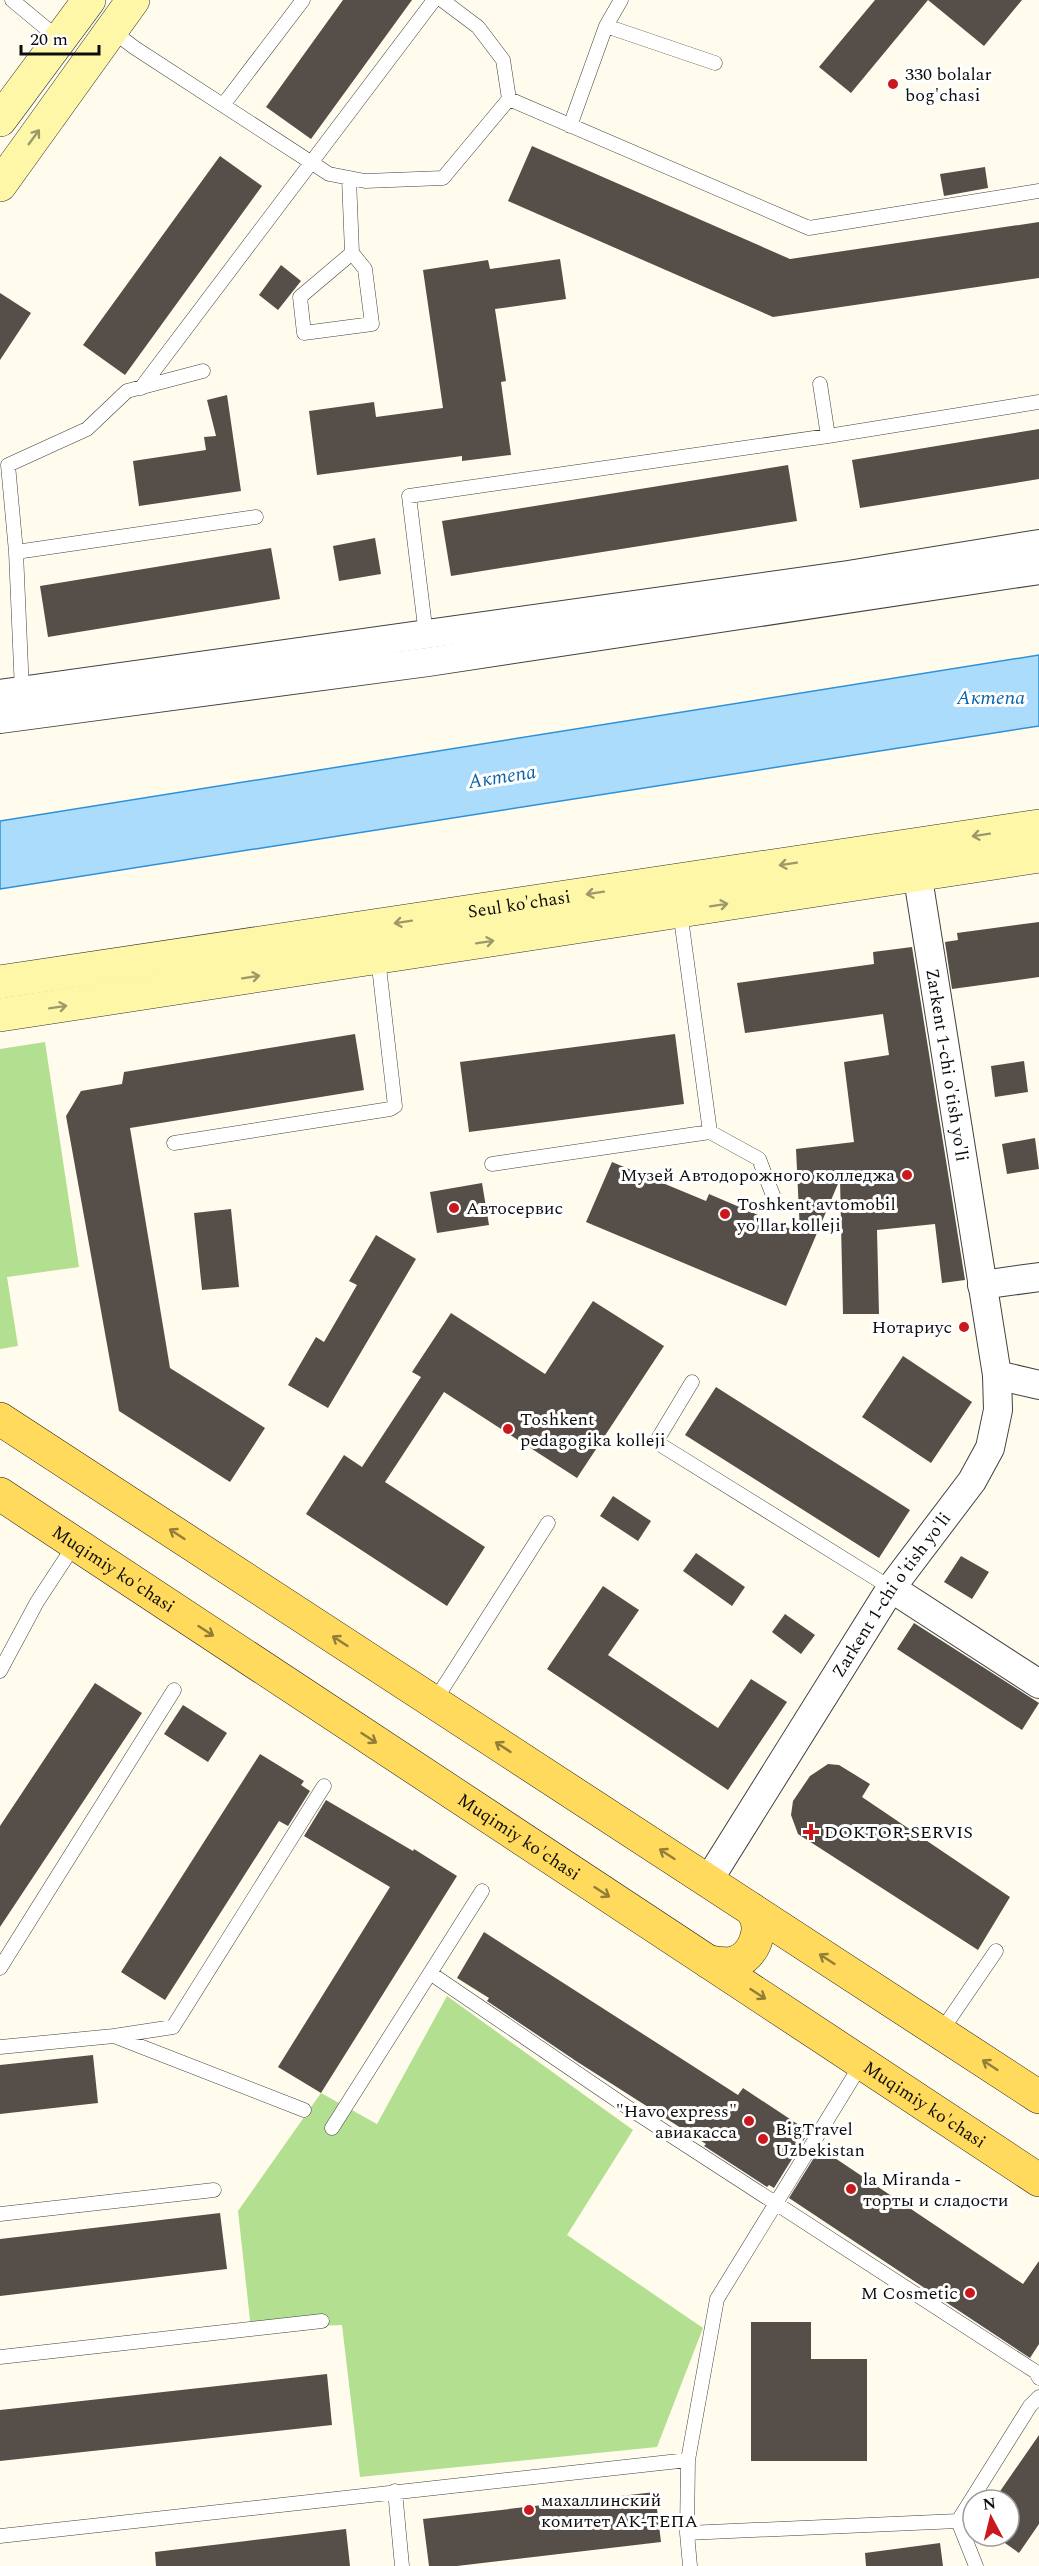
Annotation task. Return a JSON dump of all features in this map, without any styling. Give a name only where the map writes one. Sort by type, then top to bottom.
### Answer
[{"type":"main road","points":[[0,120],[89,0]]},
{"type":"main road","points":[[0,185],[133,0]]},
{"type":"main road","name":"Seul ko'chasi","points":[[915,860],[1039,826]]},
{"type":"main road","name":"Seul ko'chasi","points":[[0,982],[915,860],[1039,856]]},
{"type":"main road","points":[[0,1016],[680,911],[915,860]]},
{"type":"main road","points":[[3,1419],[1039,2097]]},
{"type":"main road","name":"Muqimiy ko'chasi","points":[[0,1494],[1039,2180]]},
{"type":"main road","points":[[709,1962],[733,1963],[750,1951],[757,1940],[758,1928],[756,1915],[751,1909]]},
{"type":"street","points":[[11,692],[836,577],[1039,544]]},
{"type":"street","points":[[0,719],[440,660],[1039,570]]},
{"type":"street","name":"Zarkent 1-chi o'tish yo'li","points":[[708,1881],[891,1588],[972,1481],[990,1448],[998,1410],[997,1375],[915,860]]},
{"type":"street","points":[[982,1285],[1039,1277]]},
{"type":"street","points":[[997,1375],[1039,1385]]},
{"type":"street","points":[[891,1588],[1039,1684]]},
{"type":"lane","points":[[12,0],[59,39]]},
{"type":"lane","points":[[223,105],[303,0]]},
{"type":"lane","points":[[141,388],[434,0]]},
{"type":"lane","points":[[111,30],[329,174],[384,182],[443,178],[509,99],[503,60],[478,27],[442,0]]},
{"type":"lane","points":[[570,126],[606,26],[621,0]]},
{"type":"lane","points":[[606,26],[716,63]]},
{"type":"lane","points":[[509,99],[809,228],[1039,191]]},
{"type":"lane","points":[[349,178],[352,253],[364,269],[372,324],[304,333],[300,297],[352,253]]},
{"type":"lane","points":[[11,692],[16,552],[8,465],[87,429],[127,392],[203,371]]},
{"type":"lane","points":[[820,384],[828,436]]},
{"type":"lane","points":[[426,635],[409,496],[828,436],[1039,402]]},
{"type":"lane","points":[[16,552],[256,517]]},
{"type":"lane","points":[[680,911],[710,1132]]},
{"type":"lane","points":[[174,1143],[390,1109],[395,1106],[378,958]]},
{"type":"lane","points":[[492,1164],[710,1132],[759,1159],[774,1198]]},
{"type":"lane","points":[[692,1382],[656,1442],[891,1588]]},
{"type":"lane","points":[[434,1702],[548,1523]]},
{"type":"lane","points":[[0,1671],[37,1602],[75,1544]]},
{"type":"lane","points":[[0,1968],[174,1690]]},
{"type":"lane","points":[[0,2047],[114,2036],[173,2027],[324,1786]]},
{"type":"lane","points":[[332,2128],[482,1890]]},
{"type":"lane","points":[[940,2033],[996,1952]]},
{"type":"lane","points":[[430,1972],[776,2206],[1036,2372],[1039,2378]]},
{"type":"lane","points":[[114,2036],[304,2110]]},
{"type":"lane","points":[[690,2566],[687,2533],[688,2460],[717,2299],[862,2063]]},
{"type":"lane","points":[[0,2214],[214,2190]]},
{"type":"lane","points":[[0,2358],[322,2321]]},
{"type":"lane","points":[[958,2521],[1030,2406],[1039,2397]]},
{"type":"lane","points":[[0,2536],[688,2460]]},
{"type":"lane","points":[[395,2492],[402,2566]]},
{"type":"lane","points":[[687,2533],[958,2521]]},
{"type":"lane","points":[[958,2521],[976,2566]]},
{"type":"green space","points":[[45,1042],[79,1267],[7,1277],[18,1346],[0,1349],[0,1049]]},
{"type":"green space","points":[[447,1996],[633,2130],[567,2235],[703,2328],[657,2447],[360,2477],[342,2325],[251,2329],[238,2211],[321,2093],[377,2124]]},
{"type":"water","name":"Актепа","points":[[1039,655],[1039,726],[0,889],[0,821]]},
{"type":"building","points":[[343,0],[412,0],[311,139],[266,107]]},
{"type":"building","points":[[875,0],[928,0],[851,93],[819,67]]},
{"type":"building","points":[[928,0],[1022,0],[984,46]]},
{"type":"building","points":[[532,146],[790,259],[1039,222],[1039,278],[773,317],[508,201]]},
{"type":"building","points":[[220,156],[262,186],[125,375],[83,345]]},
{"type":"building","points":[[985,167],[988,188],[944,196],[940,174]]},
{"type":"building","points":[[560,259],[566,299],[495,309],[506,381],[501,382],[511,455],[462,461],[462,456],[317,475],[309,411],[374,402],[376,417],[443,408],[423,270],[488,260],[490,269]]},
{"type":"building","points":[[281,265],[301,281],[278,310],[259,295]]},
{"type":"building","points":[[0,293],[31,313],[0,360]]},
{"type":"building","points":[[227,395],[241,491],[139,506],[133,461],[206,450],[204,437],[216,436],[207,400]]},
{"type":"building","points":[[1039,429],[1039,479],[860,508],[852,460]]},
{"type":"building","points":[[788,465],[797,521],[451,576],[442,521]]},
{"type":"building","points":[[375,538],[381,574],[339,581],[333,546]]},
{"type":"building","points":[[271,548],[280,599],[48,637],[40,586]]},
{"type":"building","points":[[1039,922],[1039,977],[952,989],[945,942],[958,940],[957,933]]},
{"type":"building","points":[[912,947],[965,1280],[942,1283],[935,1224],[877,1230],[879,1314],[843,1314],[840,1179],[786,1306],[586,1222],[612,1162],[706,1201],[709,1194],[800,1233],[796,1149],[854,1142],[844,1062],[889,1055],[883,1014],[745,1033],[737,983],[874,964],[873,952]]},
{"type":"building","points":[[355,1034],[364,1090],[130,1128],[170,1368],[265,1428],[230,1482],[119,1411],[66,1116],[81,1091],[122,1084],[124,1072]]},
{"type":"building","points":[[675,1034],[684,1104],[469,1132],[460,1062]]},
{"type":"building","points":[[1024,1061],[1028,1092],[995,1097],[991,1066]]},
{"type":"building","points":[[1035,1138],[1039,1169],[1007,1174],[1002,1144]]},
{"type":"building","points":[[482,1183],[489,1225],[437,1233],[430,1192]]},
{"type":"building","points":[[231,1209],[239,1287],[202,1290],[194,1213]]},
{"type":"building","points":[[376,1235],[416,1259],[328,1408],[288,1385],[316,1337],[324,1342],[357,1285],[349,1281]]},
{"type":"building","points":[[593,1301],[664,1346],[577,1478],[444,1392],[385,1482],[485,1547],[447,1606],[306,1514],[344,1455],[362,1467],[421,1377],[412,1372],[451,1313],[545,1374]]},
{"type":"building","points":[[903,1356],[972,1402],[931,1463],[862,1417]]},
{"type":"building","points":[[716,1387],[910,1510],[879,1558],[685,1435]]},
{"type":"building","points":[[613,1496],[651,1521],[638,1541],[600,1516]]},
{"type":"building","points":[[696,1553],[745,1587],[732,1606],[683,1571]]},
{"type":"building","points":[[961,1556],[989,1572],[972,1599],[944,1582]]},
{"type":"building","points":[[603,1586],[639,1610],[608,1655],[718,1728],[751,1679],[787,1702],[728,1790],[547,1669]]},
{"type":"building","points":[[785,1614],[815,1635],[801,1654],[772,1632]]},
{"type":"building","points":[[914,1623],[1039,1703],[1022,1730],[897,1649]]},
{"type":"building","points":[[95,1683],[142,1713],[0,1927],[0,1826]]},
{"type":"building","points":[[183,1705],[227,1733],[208,1762],[164,1734]]},
{"type":"building","points":[[260,1754],[304,1781],[301,1785],[310,1791],[288,1826],[279,1821],[165,2000],[121,1972]]},
{"type":"building","points":[[828,1764],[839,1765],[870,1784],[862,1797],[1010,1897],[978,1950],[798,1834],[791,1815],[793,1801],[810,1776]]},
{"type":"building","points":[[326,1800],[457,1876],[321,2093],[278,2067],[390,1887],[304,1836]]},
{"type":"building","points":[[484,1932],[738,2095],[743,2088],[805,2129],[801,2136],[805,2138],[774,2188],[769,2185],[767,2187],[704,2146],[706,2144],[576,2061],[487,2001],[489,1998],[457,1978]]},
{"type":"building","points":[[93,2055],[98,2103],[0,2114],[0,2065]]},
{"type":"building","points":[[820,2148],[1023,2284],[1039,2261],[1039,2344],[1030,2358],[789,2198]]},
{"type":"building","points":[[220,2213],[227,2269],[0,2296],[0,2239]]},
{"type":"building","points":[[751,2322],[811,2322],[811,2359],[867,2359],[867,2461],[751,2461]]},
{"type":"building","points":[[327,2374],[332,2425],[0,2461],[0,2410]]},
{"type":"building","points":[[1039,2435],[1039,2524],[1019,2553],[1012,2548],[1021,2548],[1021,2488],[1002,2488]]},
{"type":"building","points":[[655,2492],[661,2542],[457,2566],[429,2566],[423,2519]]},
{"type":"building","points":[[346,2529],[350,2566],[156,2566],[155,2552]]},
{"type":"building","points":[[940,2543],[943,2566],[866,2566],[865,2553]]},
{"type":"place","name":"330 bolalar bog'chasi","points":[[893,84]]},
{"type":"place","name":"Музей Автодорожного колледжа","points":[[907,1175]]},
{"type":"place","name":"Автосервис","points":[[454,1208]]},
{"type":"place","name":"Toshkent avtomobil yo'llar kolleji","points":[[725,1214]]},
{"type":"place","name":"Нотариус","points":[[964,1327]]},
{"type":"place","name":"Toshkent pedagogika kolleji","points":[[508,1429]]},
{"type":"place","name":"DOKTOR-SERVIS","points":[[811,1832]]},
{"type":"place","name":"\"Havo express\" авиакасса","points":[[749,2121]]},
{"type":"place","name":"BigTravel Uzbekistan","points":[[763,2139]]},
{"type":"place","name":"la Miranda - торты и сладости","points":[[851,2189]]},
{"type":"place","name":"M Cosmetic","points":[[970,2293]]},
{"type":"place","name":"махаллинский комитет АК-ТЕПА","points":[[529,2510]]}]
